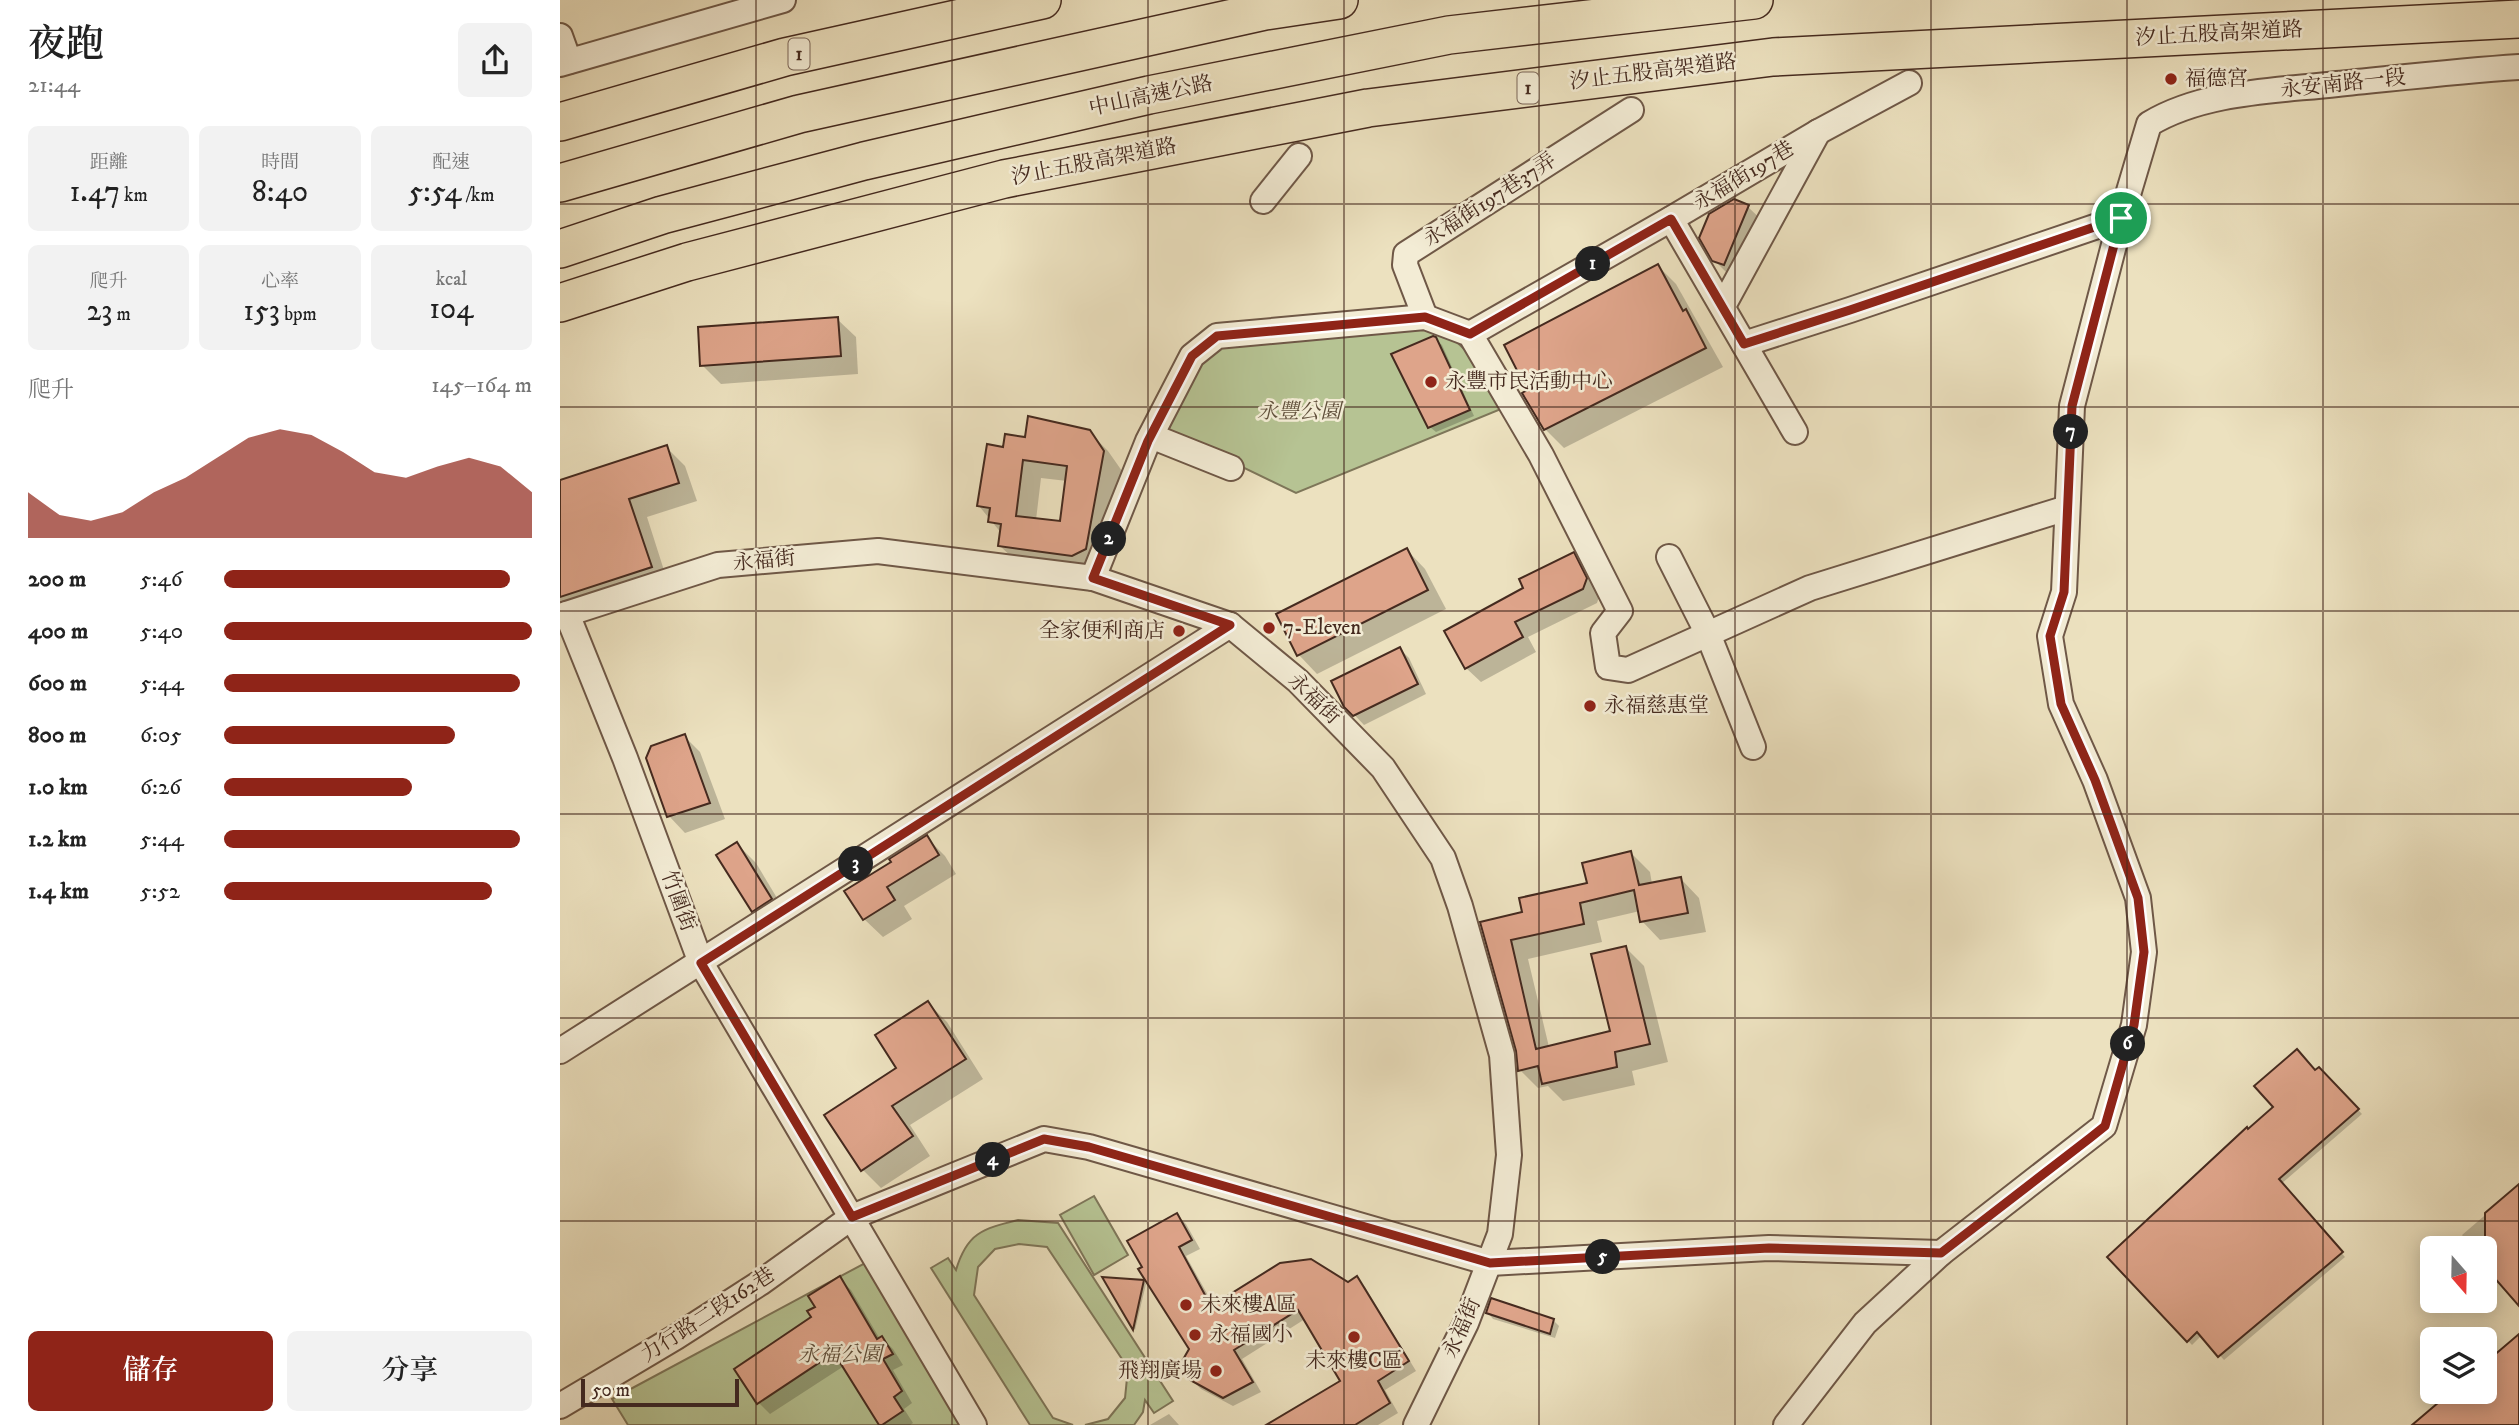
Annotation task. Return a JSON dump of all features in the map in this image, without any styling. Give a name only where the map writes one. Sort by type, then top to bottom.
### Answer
[{"type":"highway","name":"1","points":[[560,122],[785,57],[1042,0]]},
{"type":"highway","points":[[560,183],[799,114],[1265,11],[1339,0]]},
{"type":"highway","name":"中山高速公路","points":[[560,249],[662,215],[851,164],[1149,95],[1449,35],[1754,0]]},
{"type":"highway","name":"汐止五股高架道路","points":[[560,303],[687,262],[1004,179],[1368,108],[1773,57],[2519,19]]},
{"type":"street","points":[[560,36],[564,63],[777,1]]},
{"type":"street","name":"永安南路一段","points":[[2121,218],[2149,124],[2170,112],[2220,98],[2519,67]]},
{"type":"street","name":"永福街197巷","points":[[1470,334],[1818,132],[1909,83]]},
{"type":"street","name":"永福街197巷37弄","points":[[1425,317],[1405,265],[1406,254],[1631,110]]},
{"type":"street","points":[[1723,306],[1818,132]]},
{"type":"street","points":[[1263,201],[1299,156]]},
{"type":"street","points":[[1744,344],[2121,218]]},
{"type":"street","points":[[1786,1425],[1865,1324],[1941,1253],[2105,1126],[2134,1025],[2144,952],[2138,898],[2095,780],[2061,704],[2050,636],[2064,592],[2072,406],[2121,218]]},
{"type":"street","points":[[1671,219],[1795,432]]},
{"type":"street","points":[[1093,578],[1151,436],[1192,356],[1217,336],[1425,317],[1470,334],[1541,455],[1620,611],[1603,633],[1608,667],[1628,670],[1810,588],[2067,508]]},
{"type":"street","points":[[1151,436],[1231,468]]},
{"type":"street","name":"永福街","points":[[563,615],[718,565],[878,551],[1093,578],[1230,625],[1298,681],[1383,768],[1443,858],[1460,906],[1502,1055],[1509,1155],[1500,1234],[1465,1323],[1416,1425]]},
{"type":"street","points":[[1669,557],[1708,634],[1753,747]]},
{"type":"street","name":"竹圍街","points":[[563,615],[625,758],[701,963],[974,1425]]},
{"type":"street","points":[[560,1051],[1230,625]]},
{"type":"street","name":"力行路二段162巷","points":[[560,1406],[750,1290],[852,1217],[1044,1139],[1089,1147],[1490,1263],[1769,1248],[1941,1253]]},
{"type":"green space","name":"永豐公園","points":[[1435,327],[1467,352],[1482,373],[1501,409],[1296,493],[1168,431],[1199,358],[1222,346]]},
{"type":"green space","points":[[1094,1196],[1128,1255],[1094,1275],[1060,1215]]},
{"type":"green space","points":[[1018,1220],[1058,1223],[1173,1401],[1154,1413],[1145,1400],[1143,1412],[1134,1425],[1085,1425],[1108,1419],[1125,1398],[1128,1368],[1047,1247],[1019,1244],[995,1249],[978,1267],[974,1295],[1053,1418],[1073,1425],[1030,1425],[931,1268],[948,1258],[956,1270],[965,1248],[978,1234]]},
{"type":"green space","name":"永福公園","points":[[867,1262],[963,1425],[628,1425],[612,1399]]},
{"type":"building","points":[[1734,199],[1749,205],[1724,265],[1712,261],[1699,238],[1709,214]]},
{"type":"building","points":[[1658,264],[1706,348],[1544,430],[1522,393],[1527,390],[1504,345]]},
{"type":"building","points":[[838,317],[841,356],[700,366],[698,327]]},
{"type":"building","name":"永豐市民活動中心","points":[[1436,337],[1470,410],[1428,428],[1391,354]]},
{"type":"building","points":[[1028,416],[1090,430],[1104,451],[1086,549],[1072,556],[998,546],[1001,524],[988,522],[990,508],[977,506],[987,444],[1003,447],[1005,434],[1025,437]],"holes":[[[1023,460],[1067,466],[1060,521],[1016,516]]]},
{"type":"building","points":[[667,445],[679,483],[629,499],[652,567],[560,597],[560,480]]},
{"type":"building","points":[[1407,548],[1428,590],[1297,656],[1276,614]]},
{"type":"building","points":[[1574,552],[1587,578],[1583,589],[1515,622],[1523,637],[1465,669],[1444,631],[1523,588],[1519,579]]},
{"type":"building","points":[[1400,647],[1418,684],[1353,716],[1344,707],[1331,681]]},
{"type":"building","points":[[685,734],[710,803],[667,817],[646,758],[651,746]]},
{"type":"building","points":[[927,835],[939,855],[887,887],[895,900],[863,920],[844,891],[891,862],[889,859]]},
{"type":"building","points":[[737,842],[772,899],[752,912],[716,855]]},
{"type":"building","points":[[1631,851],[1639,885],[1681,877],[1688,913],[1640,922],[1634,890],[1580,903],[1584,924],[1511,940],[1536,1049],[1610,1031],[1591,954],[1626,946],[1650,1044],[1615,1052],[1617,1067],[1542,1084],[1538,1066],[1518,1071],[1516,1051],[1480,922],[1522,912],[1519,898],[1587,883],[1582,863]]},
{"type":"building","points":[[928,1001],[966,1059],[892,1106],[913,1136],[861,1171],[824,1115],[896,1068],[875,1035]]},
{"type":"building","points":[[2297,1049],[2315,1070],[2319,1067],[2359,1109],[2279,1179],[2343,1252],[2218,1357],[2197,1332],[2187,1342],[2107,1257],[2247,1127],[2248,1129],[2273,1107],[2254,1086]]},
{"type":"building","points":[[2519,1184],[2519,1306],[2497,1281],[2497,1236],[2485,1236],[2485,1213]]},
{"type":"building","points":[[1177,1213],[1192,1240],[1179,1247],[1211,1306],[1280,1263],[1311,1259],[1348,1282],[1357,1276],[1409,1361],[1378,1381],[1390,1403],[1355,1425],[1266,1425],[1340,1381],[1298,1310],[1234,1350],[1253,1382],[1223,1398],[1190,1380],[1181,1363],[1189,1349],[1138,1269],[1142,1267],[1127,1241]]},
{"type":"building","points":[[840,1276],[877,1339],[882,1336],[893,1354],[883,1359],[902,1391],[894,1397],[903,1411],[882,1425],[879,1425],[834,1353],[757,1404],[734,1369],[811,1317],[807,1311],[815,1307],[808,1296]]},
{"type":"building","points":[[1102,1277],[1144,1280],[1133,1330]]},
{"type":"building","points":[[1491,1298],[1554,1319],[1550,1334],[1486,1313]]},
{"type":"building","points":[[2519,1334],[2519,1425],[2412,1425],[2437,1404],[2497,1404],[2497,1353]]},
{"type":"place","name":"福德宮","points":[[2171,79]]},
{"type":"place","name":"永豐市民活動中心","points":[[1431,382]]},
{"type":"place","name":"7-Eleven","points":[[1269,628]]},
{"type":"place","name":"全家便利商店","points":[[1179,631]]},
{"type":"place","name":"永福慈惠堂","points":[[1590,706]]},
{"type":"place","name":"未來樓A區","points":[[1186,1305]]},
{"type":"place","name":"永福國小","points":[[1195,1335]]},
{"type":"place","name":"未來樓C區","points":[[1354,1337]]},
{"type":"place","name":"飛翔廣場","points":[[1216,1371]]},
{"type":"route","points":[[2121,218],[2072,406],[2064,592],[2050,636],[2061,704],[2095,780],[2138,898],[2144,952],[2134,1025],[2105,1126],[2090,1138],[1941,1253],[1769,1248],[1490,1263],[1089,1147],[1044,1139],[852,1217],[701,963],[1230,625],[1093,578],[1148,441],[1192,356],[1217,336],[1425,317],[1470,334],[1671,219],[1744,344],[2121,218]]}]
